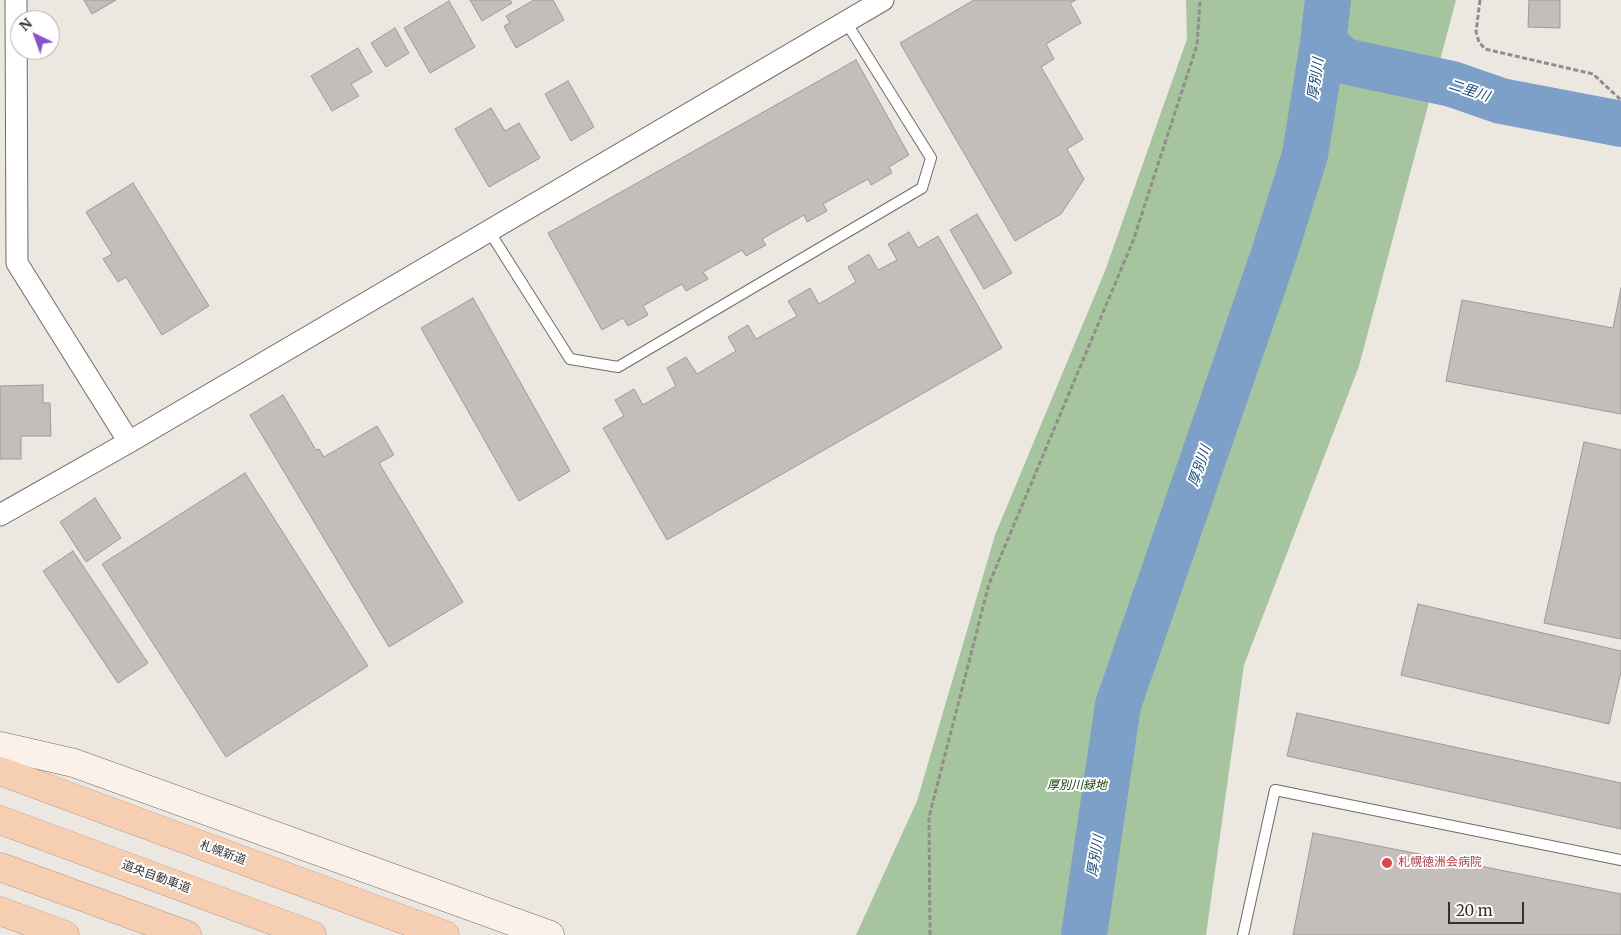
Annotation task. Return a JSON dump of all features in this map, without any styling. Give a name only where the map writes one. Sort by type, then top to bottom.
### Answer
[{"type":"highway","name":"札幌新道","points":[[0,770],[445,935]]},
{"type":"highway","name":"道央自動車道","points":[[0,820],[312,935]]},
{"type":"highway","points":[[0,867],[187,935]]},
{"type":"highway","points":[[0,911],[64,935]]},
{"type":"street","points":[[16,0],[17,263],[129,442]]},
{"type":"street","points":[[0,514],[129,442],[883,0]]},
{"type":"street","points":[[0,746],[74,763],[550,935]]},
{"type":"lane","points":[[489,231],[570,359],[618,367],[922,188],[931,158],[846,22]]},
{"type":"lane","points":[[1243,935],[1275,790],[1621,860]]},
{"type":"path","points":[[930,935],[929,817],[989,584],[1134,241],[1197,44],[1200,0]]},
{"type":"path","points":[[1480,0],[1476,32],[1478,42],[1485,49],[1593,74],[1621,100]]},
{"type":"green space","name":"厚別川緑地","points":[[1186,0],[1456,0],[1359,366],[1244,665],[1206,935],[856,935],[917,801],[995,535],[1105,271],[1187,39]]},
{"type":"building","points":[[84,0],[116,0],[92,14]]},
{"type":"building","points":[[470,0],[510,0],[512,3],[482,21]]},
{"type":"building","points":[[534,0],[553,0],[564,20],[516,48],[504,26],[510,23],[506,16]]},
{"type":"building","points":[[974,0],[1076,0],[1070,3],[1081,23],[1046,44],[1054,59],[1041,67],[1083,139],[1067,149],[1084,179],[1061,214],[1015,241],[900,43]]},
{"type":"building","points":[[1529,0],[1560,0],[1560,28],[1528,27]]},
{"type":"building","points":[[449,1],[475,47],[430,73],[404,28]]},
{"type":"building","points":[[395,28],[409,53],[386,67],[371,43]]},
{"type":"building","points":[[358,48],[372,72],[351,84],[359,96],[332,111],[311,76]]},
{"type":"building","points":[[856,60],[909,155],[889,167],[892,173],[871,185],[868,179],[823,204],[827,211],[807,222],[804,215],[762,239],[766,245],[746,256],[742,250],[703,272],[708,279],[686,291],[682,284],[643,306],[648,315],[628,326],[623,318],[602,330],[548,233]]},
{"type":"building","points":[[568,81],[594,127],[571,141],[545,94]]},
{"type":"building","points":[[491,108],[505,131],[519,123],[540,158],[489,187],[455,129]]},
{"type":"building","points":[[133,183],[209,306],[162,335],[126,277],[118,282],[103,259],[112,254],[86,212]]},
{"type":"building","points":[[977,214],[1012,273],[984,289],[950,230]]},
{"type":"building","points":[[909,232],[918,248],[938,236],[1002,348],[667,540],[603,428],[624,416],[615,400],[634,389],[643,405],[676,386],[667,368],[686,357],[697,374],[736,351],[728,337],[748,325],[756,339],[797,316],[788,301],[810,288],[819,304],[856,282],[848,267],[869,254],[878,270],[897,260],[888,244]]},
{"type":"building","points":[[1621,288],[1621,414],[1446,381],[1462,300],[1613,328]]},
{"type":"building","points":[[473,298],[570,471],[519,501],[421,328]]},
{"type":"building","points":[[43,385],[43,403],[50,403],[51,436],[21,436],[21,459],[0,459],[0,386]]},
{"type":"building","points":[[283,395],[316,450],[319,449],[324,457],[377,426],[394,455],[379,463],[463,602],[389,647],[250,415]]},
{"type":"building","points":[[1584,442],[1621,450],[1621,639],[1544,623]]},
{"type":"building","points":[[245,473],[368,666],[226,757],[102,564]]},
{"type":"building","points":[[95,498],[121,538],[86,562],[60,522]]},
{"type":"building","points":[[73,551],[148,663],[118,683],[43,571]]},
{"type":"building","points":[[1418,604],[1621,651],[1621,672],[1609,724],[1401,675]]},
{"type":"building","points":[[1297,713],[1621,783],[1621,829],[1287,756]]},
{"type":"building","name":"札幌徳洲会病院","points":[[1313,833],[1621,894],[1621,935],[1293,935]]},
{"type":"waterway","name":"厚別川","points":[[1084,935],[1118,705],[1274,254],[1305,155],[1328,0]]},
{"type":"waterway","name":"二里川","points":[[1323,43],[1344,61],[1452,84],[1501,101],[1621,124]]},
{"type":"place","name":"札幌徳洲会病院","points":[[1387,863]]}]
